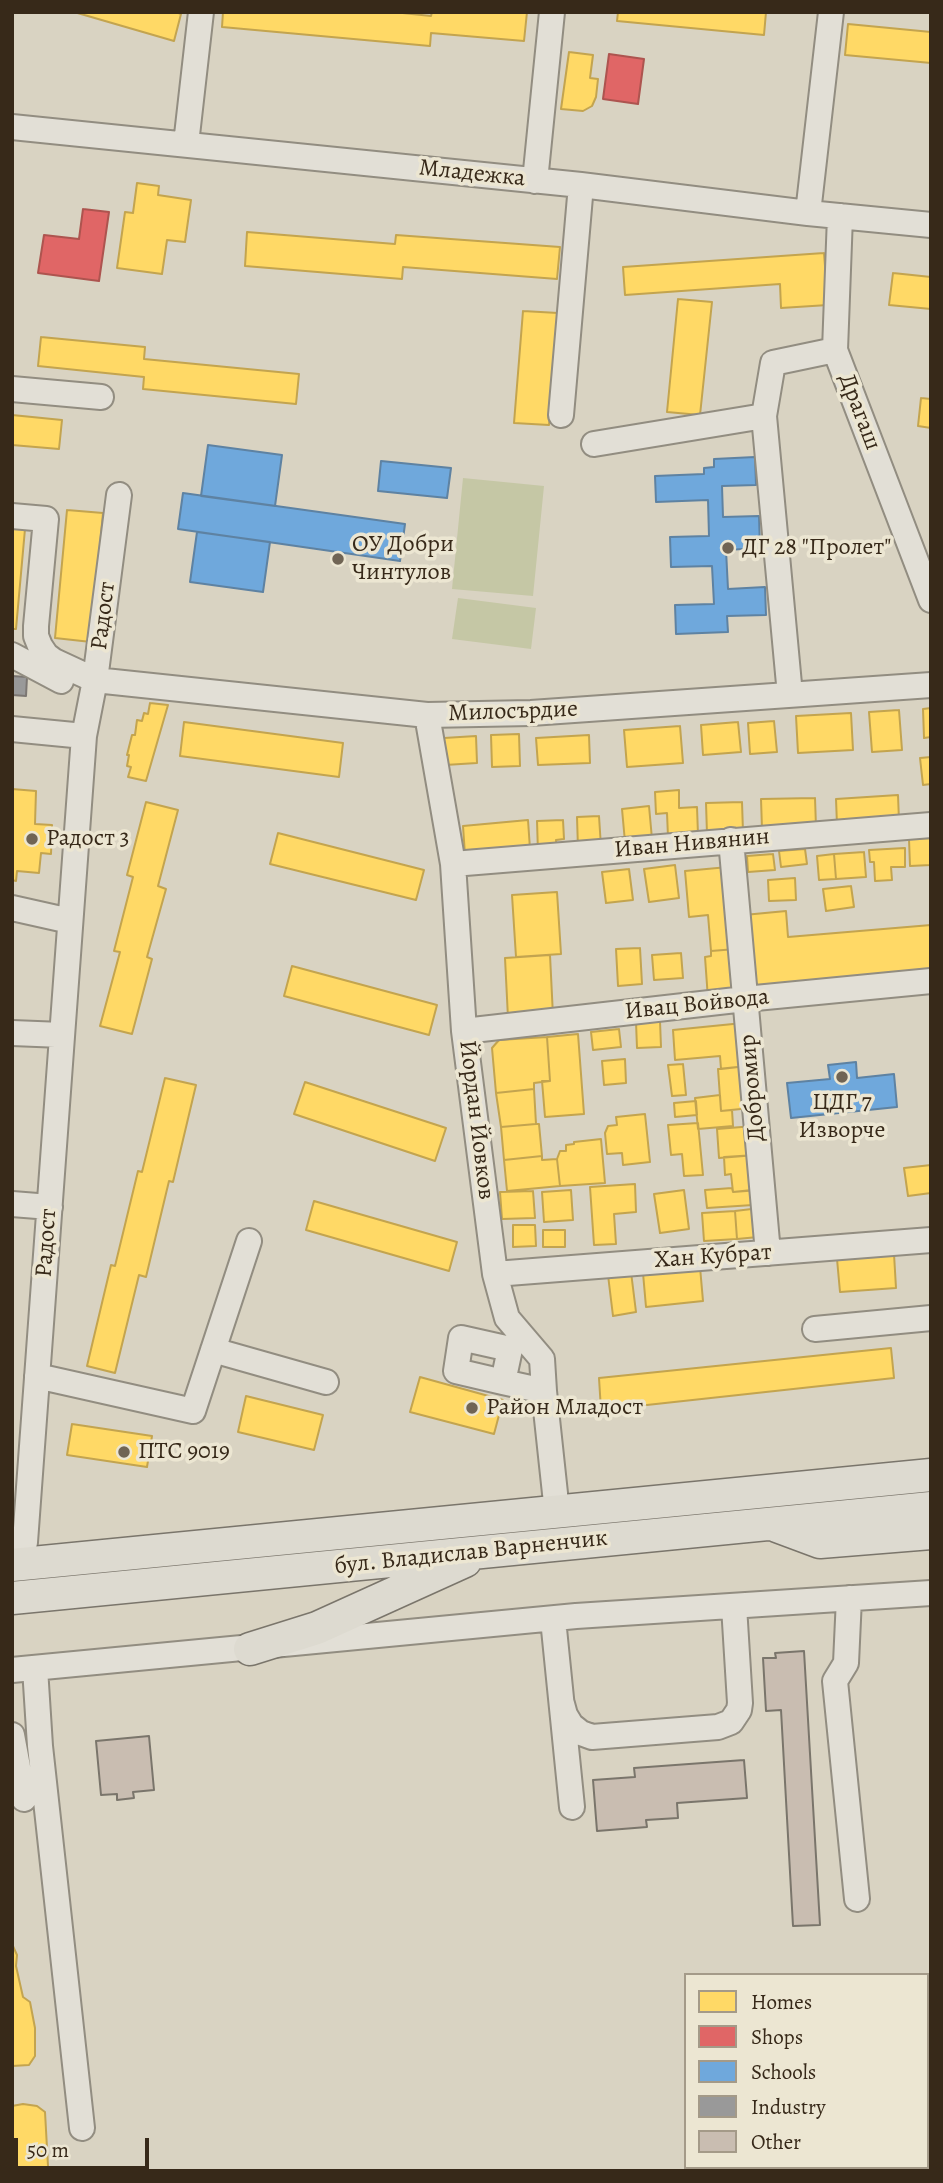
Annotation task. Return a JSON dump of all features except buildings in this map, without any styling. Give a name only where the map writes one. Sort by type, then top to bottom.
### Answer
[{"type":"main road","name":"бул. Владислав Варненчик","points":[[17,1565],[931,1475]]},
{"type":"main road","name":"бул. Владислав Варненчик","points":[[12,1598],[931,1508]]},
{"type":"main road","points":[[773,1524],[820,1542],[931,1533]]},
{"type":"main road","points":[[250,1649],[317,1628],[485,1552]]},
{"type":"street","points":[[186,144],[201,12]]},
{"type":"street","points":[[535,181],[552,12]]},
{"type":"street","points":[[808,213],[831,12]]},
{"type":"street","name":"Младежка","points":[[12,127],[581,185],[931,225]]},
{"type":"street","points":[[561,415],[581,185]]},
{"type":"street","name":"Драгаш","points":[[840,216],[835,350],[931,600]]},
{"type":"street","points":[[790,695],[764,416],[773,363],[835,350]]},
{"type":"street","points":[[12,389],[101,397]]},
{"type":"street","points":[[594,444],[764,416]]},
{"type":"street","name":"Радост","points":[[17,1565],[37,1376],[84,736],[94,689],[119,495]]},
{"type":"street","points":[[12,516],[46,519],[36,626],[40,646],[46,655],[94,689]]},
{"type":"street","points":[[12,655],[94,689]]},
{"type":"street","name":"Милосърдие","points":[[94,689],[427,715],[531,713],[931,685]]},
{"type":"street","name":"Йордан Йовков","points":[[427,715],[453,864],[464,1031],[495,1274],[507,1318],[542,1359],[557,1512]]},
{"type":"street","points":[[12,729],[84,736]]},
{"type":"street","name":"Иван Нивянин","points":[[453,864],[931,825]]},
{"type":"street","name":"Добромир","points":[[731,840],[768,1253]]},
{"type":"street","points":[[12,908],[70,921]]},
{"type":"street","name":"Ивац Войвода","points":[[464,1031],[931,981]]},
{"type":"street","points":[[12,1032],[62,1035]]},
{"type":"street","points":[[12,1204],[50,1207]]},
{"type":"street","name":"Хан Кубрат","points":[[495,1274],[931,1240]]},
{"type":"street","points":[[37,1376],[193,1411],[249,1241]]},
{"type":"street","points":[[815,1329],[931,1318]]},
{"type":"street","points":[[213,1350],[326,1382]]},
{"type":"street","points":[[503,1382],[544,1391]]},
{"type":"street","points":[[82,2128],[41,1758],[23,1669],[553,1619],[931,1593]]},
{"type":"street","points":[[849,1598],[846,1663],[835,1681],[857,1899]]},
{"type":"street","points":[[562,1704],[571,1725],[592,1737],[718,1727],[731,1722],[740,1703],[734,1606]]},
{"type":"street","points":[[553,1619],[572,1807]]},
{"type":"street","points":[[12,1735],[24,1799]]},
{"type":"green space","points":[[463,478],[544,486],[533,596],[452,589]]},
{"type":"green space","points":[[458,598],[536,608],[531,649],[452,639]]},
{"type":"place","name":"ДГ 28 \"Пролет\"","points":[[728,548]]},
{"type":"place","name":"ОУ Добри Чинтулов","points":[[338,559]]},
{"type":"place","name":"Радост 3","points":[[32,839]]},
{"type":"place","name":"ЦДГ 7 Изворче","points":[[842,1077]]},
{"type":"place","name":"Район Младост","points":[[472,1408]]},
{"type":"place","name":"ПТС 9019","points":[[124,1452]]}]
